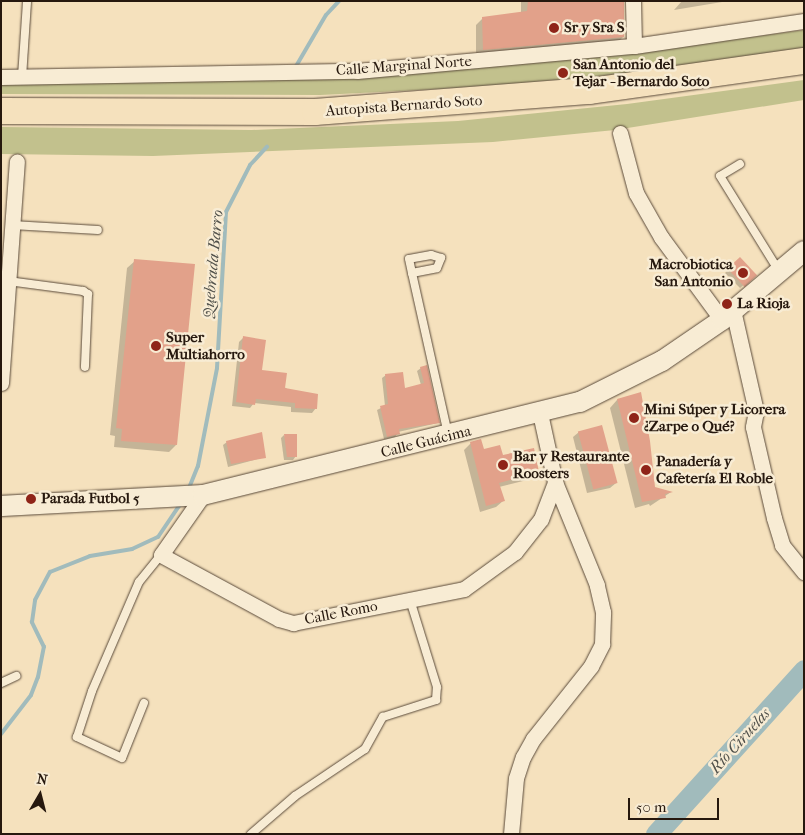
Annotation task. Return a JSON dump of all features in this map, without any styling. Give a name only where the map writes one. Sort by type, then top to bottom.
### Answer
[{"type":"highway","name":"Autopista Bernardo Soto","points":[[1,111],[315,112],[590,91],[804,61]]},
{"type":"main road","name":"Calle Guácima","points":[[1,506],[164,499],[198,495],[448,436],[580,402],[639,374],[731,311],[804,251]]},
{"type":"street","points":[[633,1],[634,46]]},
{"type":"street","name":"Calle Marginal Norte","points":[[1,77],[356,71],[634,46],[804,21]]},
{"type":"street","points":[[620,133],[636,193],[661,237],[731,311],[746,361],[756,411],[753,427],[774,518],[782,545],[804,572]]},
{"type":"street","points":[[1,383],[17,162]]},
{"type":"street","points":[[511,834],[516,778],[523,757],[591,666],[602,644],[603,612],[596,585],[555,482],[540,413]]},
{"type":"street","name":"Calle Romo","points":[[161,555],[279,619],[294,623],[464,589],[490,573],[515,552],[541,520],[555,482]]},
{"type":"street","points":[[161,555],[198,495]]},
{"type":"lane","points":[[22,76],[27,1]]},
{"type":"lane","points":[[740,164],[720,176],[779,271]]},
{"type":"lane","points":[[12,225],[98,230]]},
{"type":"lane","points":[[412,273],[448,436]]},
{"type":"lane","points":[[8,281],[83,291],[88,294],[85,367]]},
{"type":"lane","points":[[144,703],[122,758],[77,737],[92,691],[139,582],[161,555]]},
{"type":"lane","points":[[252,834],[295,796],[365,749],[383,717],[436,700],[437,688],[410,600]]},
{"type":"lane","points":[[1,684],[16,676]]},
{"type":"shaded area","points":[[804,30],[804,48],[621,74],[480,87],[320,95],[1,94],[1,82],[637,52]]},
{"type":"shaded area","points":[[804,80],[804,100],[615,130],[493,142],[153,156],[1,154],[1,127],[252,130],[458,121],[627,104]]},
{"type":"building","name":"Sr y Sra S","points":[[528,1],[624,1],[624,37],[483,50],[482,17],[527,11]]},
{"type":"building","name":"Macrobiotica San Antonio","points":[[740,257],[757,275],[745,287],[728,269]]},
{"type":"building","name":"Super Multiahorro","points":[[134,259],[195,264],[177,445],[121,441],[122,429],[116,428]]},
{"type":"building","points":[[243,336],[266,340],[262,370],[287,373],[285,388],[318,394],[317,409],[295,408],[295,403],[256,399],[255,405],[236,402]]},
{"type":"building","points":[[427,365],[440,423],[399,429],[400,434],[387,437],[380,406],[388,404],[385,374],[403,372],[405,388],[424,383],[420,367]]},
{"type":"building","points":[[641,392],[650,441],[655,487],[673,492],[665,494],[666,498],[642,502],[617,399]]},
{"type":"building","points":[[602,425],[618,483],[593,489],[578,431]]},
{"type":"building","points":[[262,432],[266,458],[231,464],[226,441]]},
{"type":"building","points":[[284,434],[297,434],[297,457],[287,457]]},
{"type":"building","name":"Bar y Restaurante Roosters","points":[[481,439],[484,449],[500,445],[503,455],[534,448],[539,472],[499,483],[505,501],[486,506],[470,442]]},
{"type":"waterway","name":"Quebrada Barro","points":[[295,68],[326,15],[339,1]]},
{"type":"waterway","name":"Quebrada Barro","points":[[189,488],[198,466],[217,368],[226,212],[250,165],[267,147]]},
{"type":"waterway","name":"Quebrada Barro","points":[[1,734],[31,695],[38,677],[44,647],[32,622],[35,600],[50,572],[90,556],[132,549],[158,537],[181,503]]},
{"type":"waterway","name":"Río Ciruelas","points":[[656,834],[804,670]]},
{"type":"place","name":"Sr y Sra S","points":[[554,28]]},
{"type":"place","name":"San Antonio del Tejar - Bernardo Soto","points":[[563,73]]},
{"type":"place","name":"Macrobiotica San Antonio","points":[[743,273]]},
{"type":"place","name":"La Rioja","points":[[727,304]]},
{"type":"place","name":"Super Multiahorro","points":[[156,346]]},
{"type":"place","name":"Mini Súper y Licorera ¿Zarpe o Qué?","points":[[634,418]]},
{"type":"place","name":"Bar y Restaurante Roosters","points":[[503,465]]},
{"type":"place","name":"Panadería y Cafetería El Roble","points":[[646,470]]},
{"type":"place","name":"Parada Futbol 5","points":[[31,499]]}]
